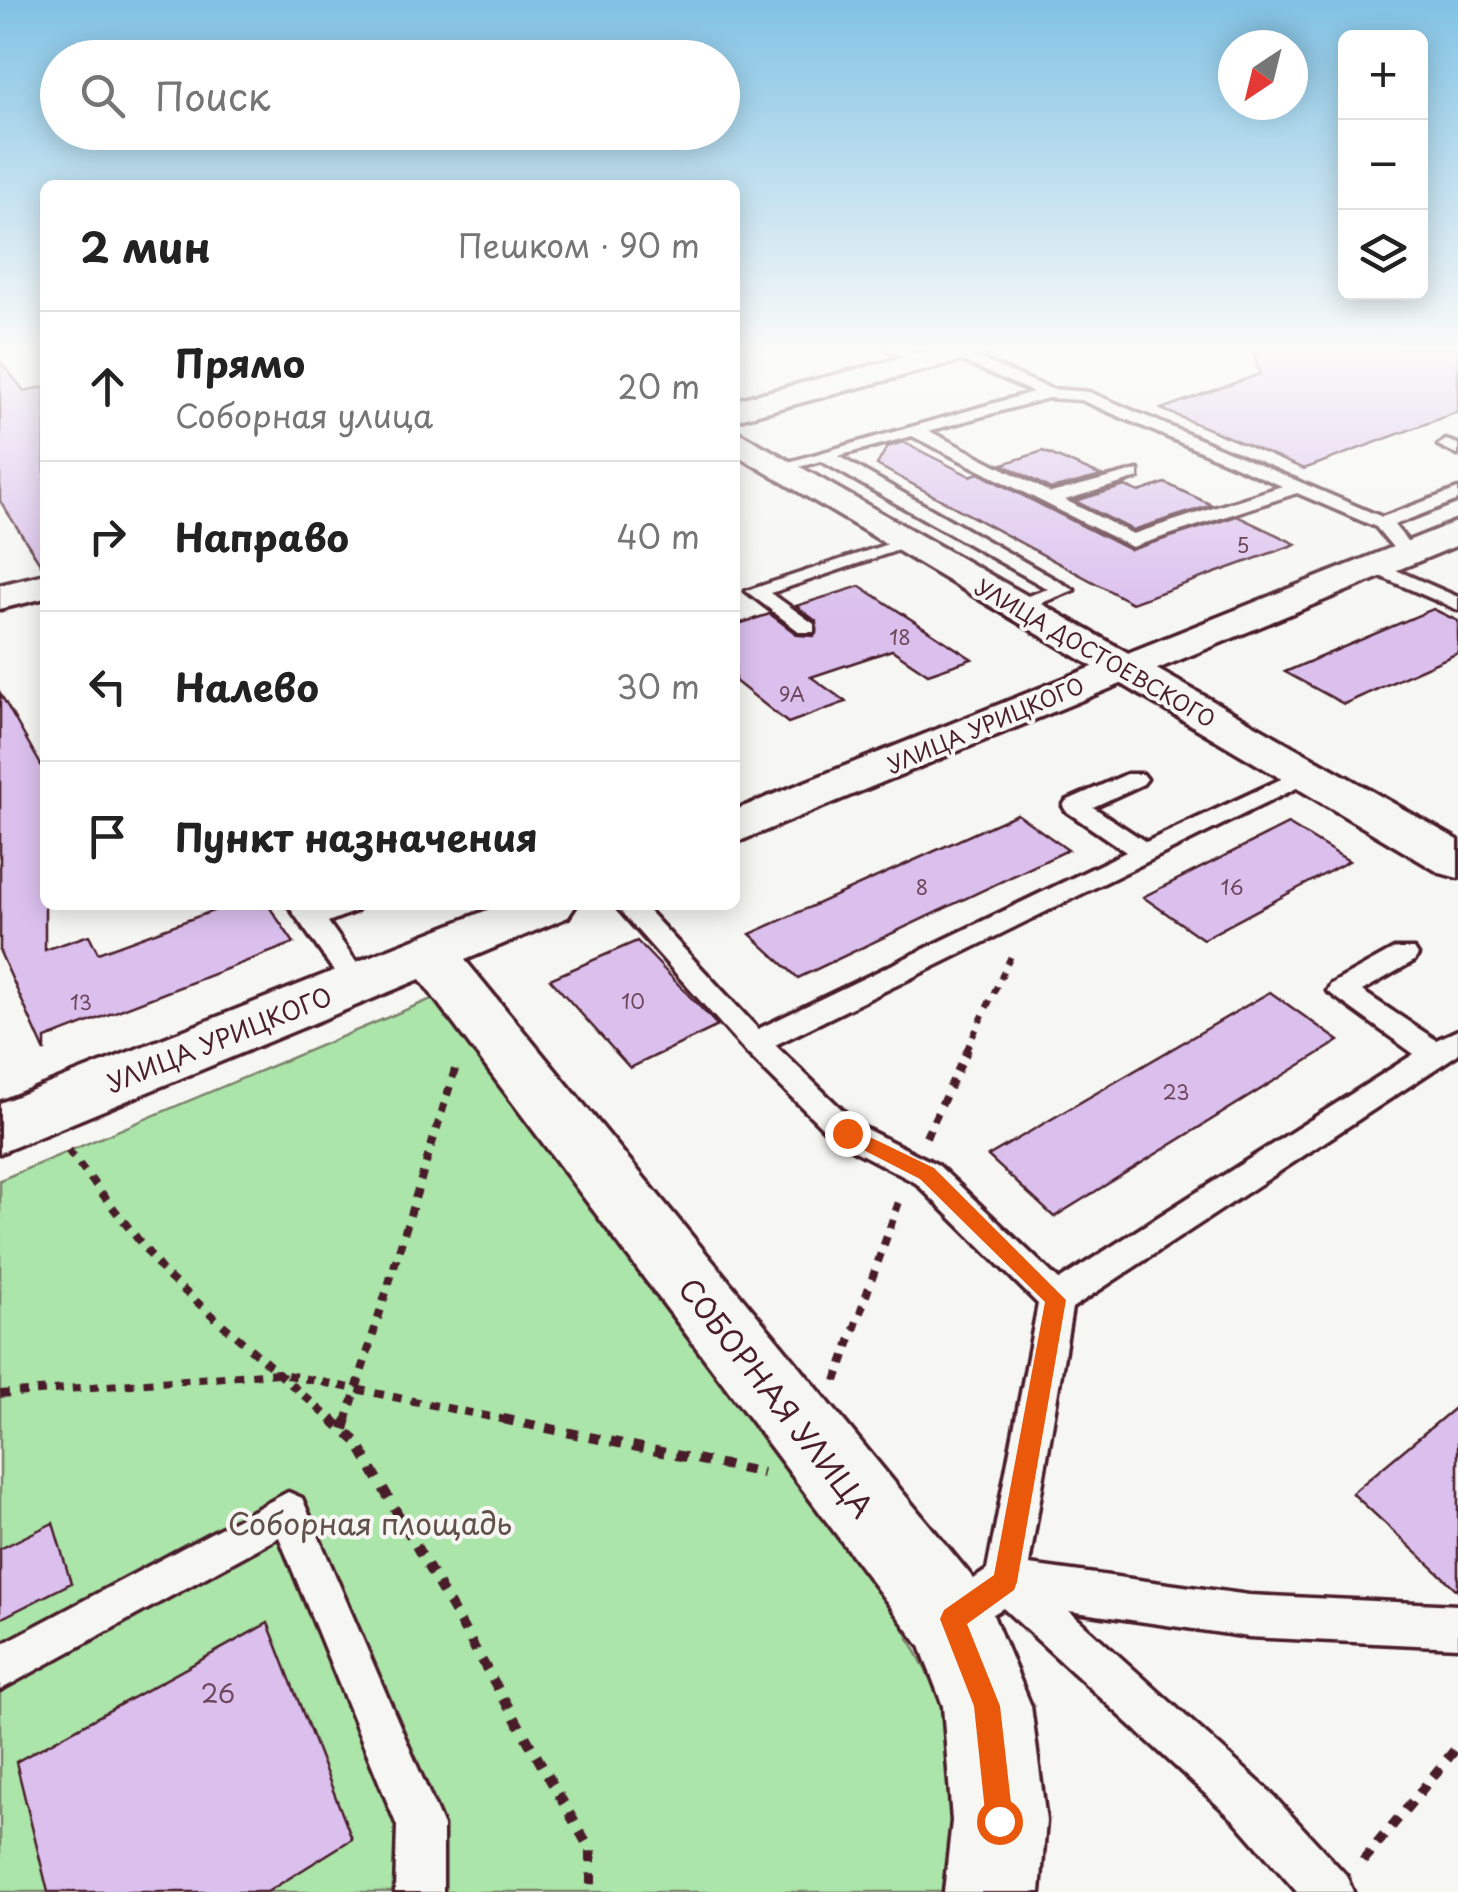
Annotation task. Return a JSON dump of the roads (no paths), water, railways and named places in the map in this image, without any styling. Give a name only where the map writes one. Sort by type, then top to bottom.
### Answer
[{"type":"street","name":"УЛИЦА ДОСТОЕВСКОГО","points":[[740,443],[780,467],[912,531],[1017,606],[1458,862]]},
{"type":"street","name":"УЛИЦА УРИЦКОГО","points":[[740,826],[1122,667],[1387,547],[1458,532]]},
{"type":"street","points":[[0,597],[40,587]]},
{"type":"street","name":"УЛИЦА УРИЦКОГО","points":[[0,1128],[537,910]]},
{"type":"street","name":"СОБОРНАЯ УЛИЦА","points":[[430,954],[979,1600],[999,1821],[992,1892]]},
{"type":"lane","points":[[780,467],[891,436]]},
{"type":"lane","points":[[926,436],[1132,541],[1298,487]]},
{"type":"lane","points":[[1180,436],[1298,487],[1387,547],[1458,604]]},
{"type":"lane","points":[[807,628],[756,590],[912,531],[824,455]]},
{"type":"lane","points":[[1049,499],[1132,474]]},
{"type":"lane","points":[[1387,547],[1458,494]]},
{"type":"lane","points":[[754,1042],[1307,774]]},
{"type":"lane","points":[[1135,779],[1075,806],[1144,853]]},
{"type":"lane","points":[[633,910],[754,1042],[847,1133],[927,1174],[1056,1300]]},
{"type":"lane","points":[[306,912],[358,983]]},
{"type":"lane","points":[[979,1600],[1056,1300],[1446,1047],[1342,992],[1404,955]]},
{"type":"lane","points":[[0,1668],[288,1511],[420,1826],[418,1892]]},
{"type":"lane","points":[[979,1600],[1458,1626]]},
{"type":"lane","points":[[979,1600],[1252,1806],[1339,1885]]},
{"type":"park label","name":"Соборная площадь","points":[[370,1522]]}]
